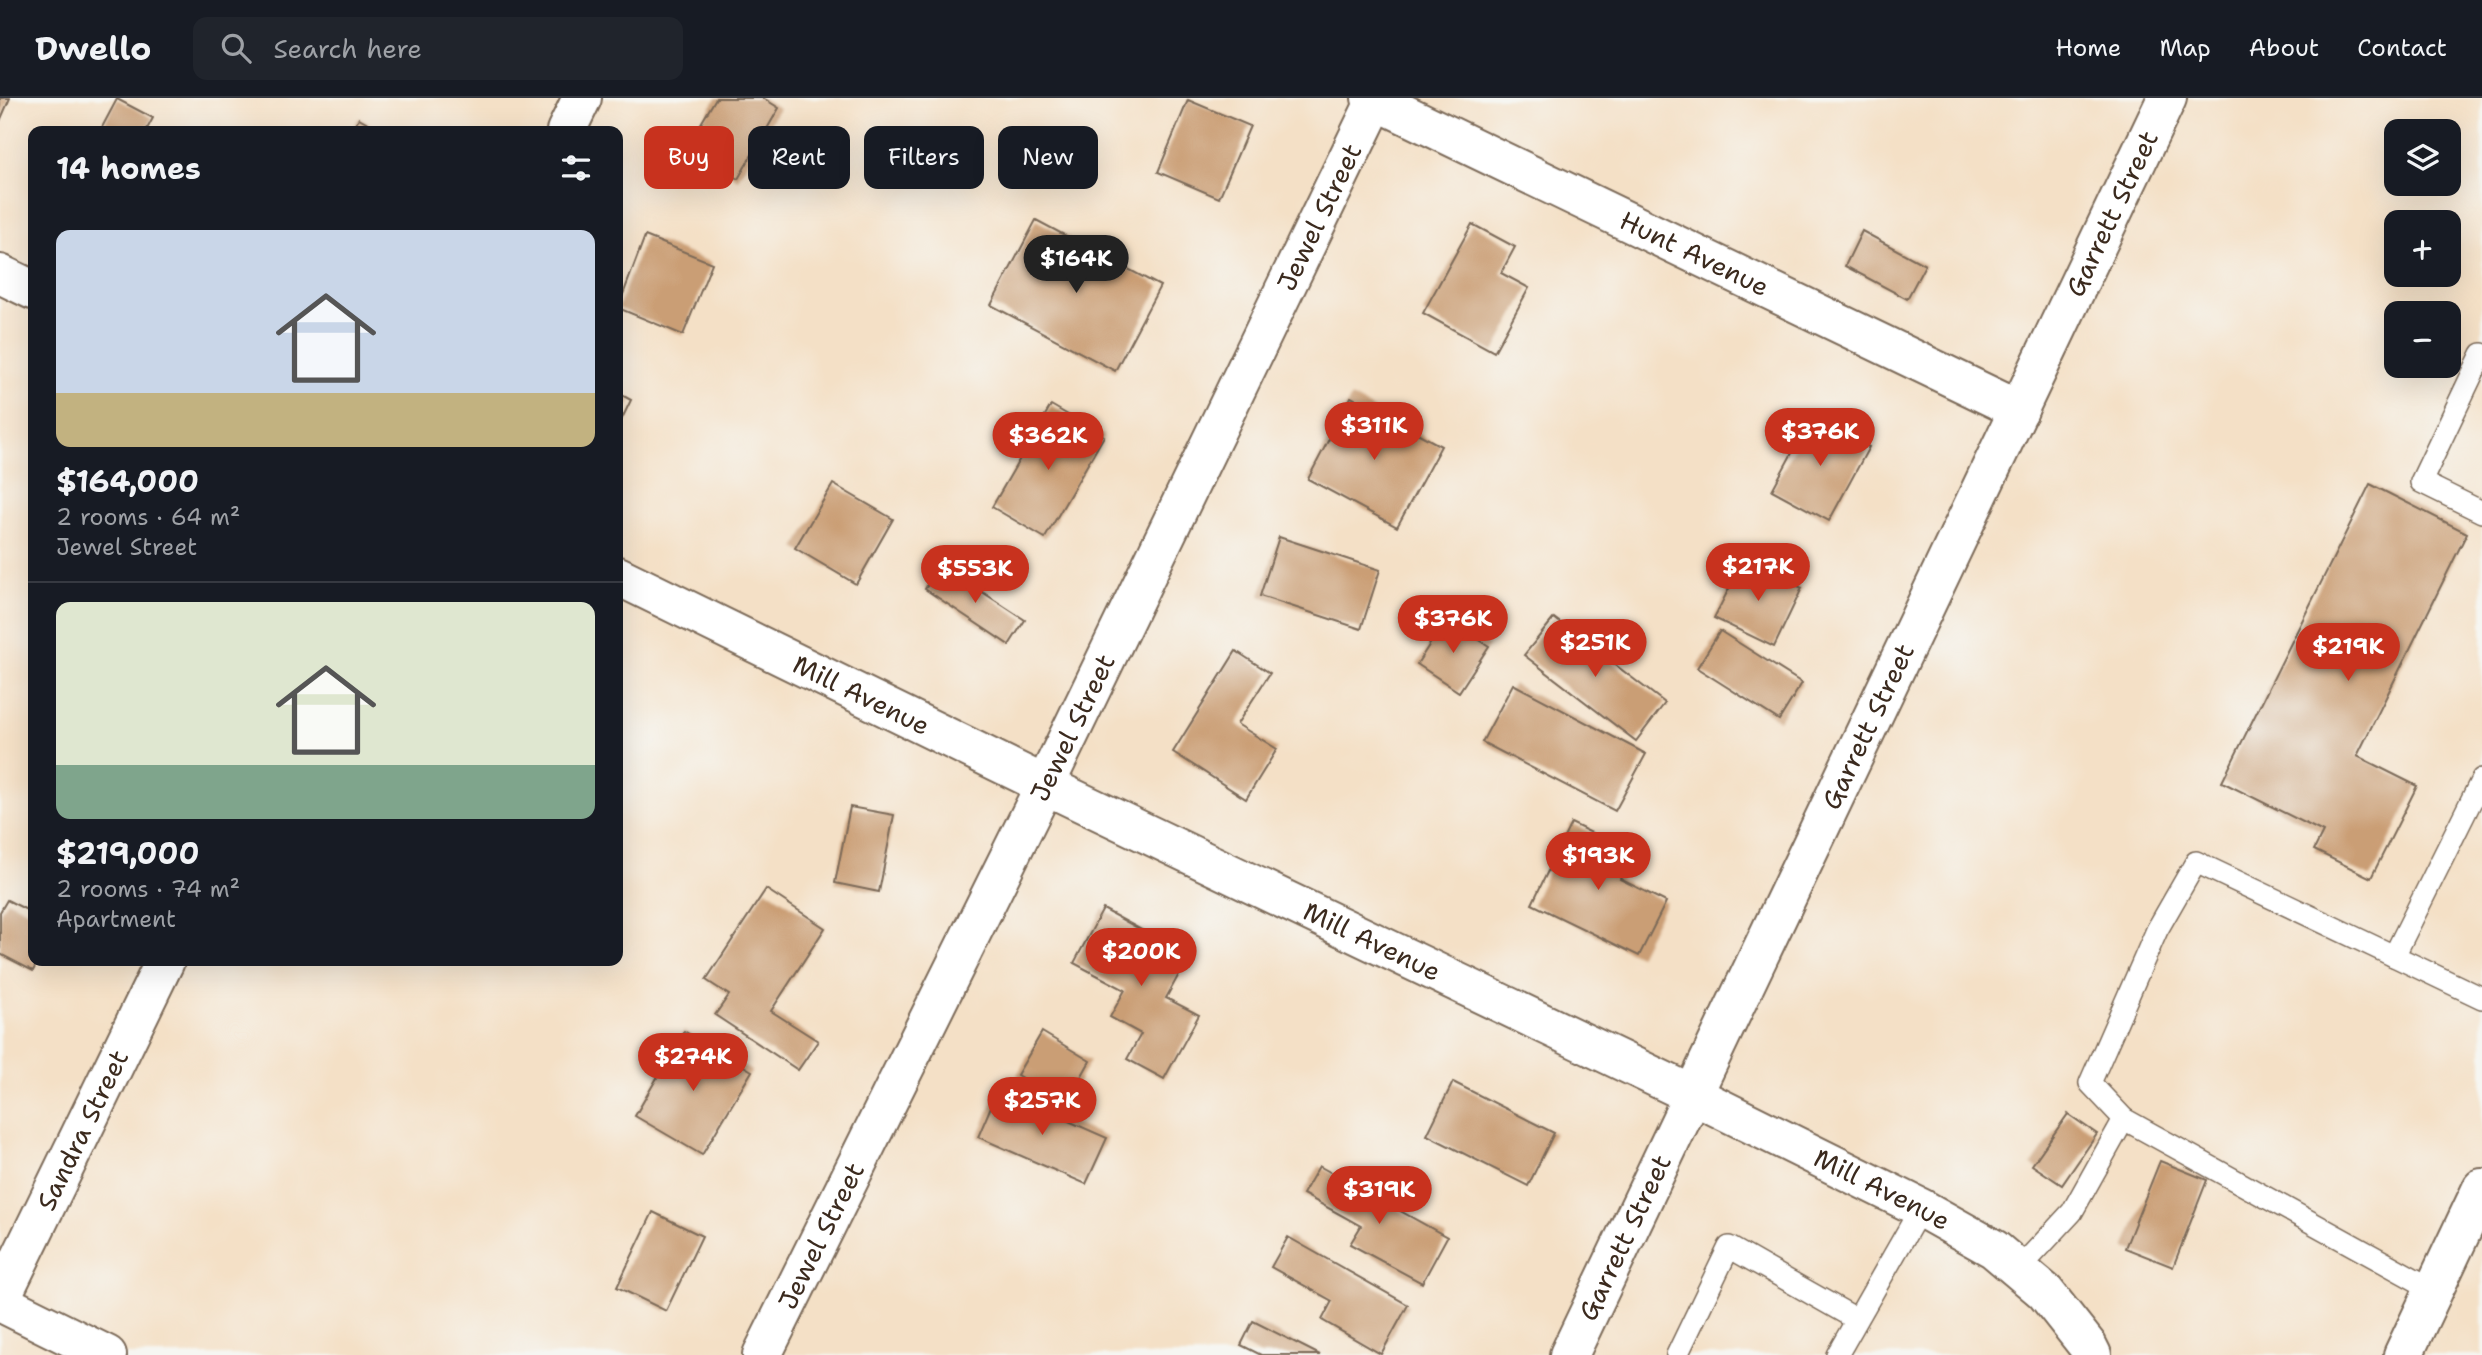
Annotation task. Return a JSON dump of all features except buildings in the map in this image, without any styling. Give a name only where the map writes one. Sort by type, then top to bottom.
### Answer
[{"type":"street","points":[[568,126],[582,98]]},
{"type":"street","name":"Garrett Street","points":[[1569,1355],[2167,98]]},
{"type":"street","name":"Hunt Avenue","points":[[1374,99],[2019,410]]},
{"type":"street","name":"Jewel Street","points":[[762,1355],[1045,785],[1374,99]]},
{"type":"street","points":[[0,274],[28,288]]},
{"type":"street","name":"Mill Avenue","points":[[623,578],[1045,785],[1693,1095],[1921,1208],[1994,1249],[2045,1292],[2092,1355]]},
{"type":"street","name":"Sandra Street","points":[[0,1301],[163,966]]},
{"type":"street","points":[[2403,1355],[2482,1188]]},
{"type":"street","points":[[0,1301],[107,1355]]},
{"type":"lane","points":[[2482,354],[2421,482],[2482,512]]},
{"type":"lane","points":[[2394,956],[2475,811],[2482,779]]},
{"type":"lane","points":[[2434,1290],[2124,1119],[2090,1083],[2157,930],[2196,862],[2482,998]]},
{"type":"lane","points":[[2018,1270],[2072,1212],[2124,1119]]},
{"type":"lane","points":[[1837,1355],[1921,1208]]},
{"type":"lane","points":[[1677,1355],[1729,1247],[1856,1319]]}]
